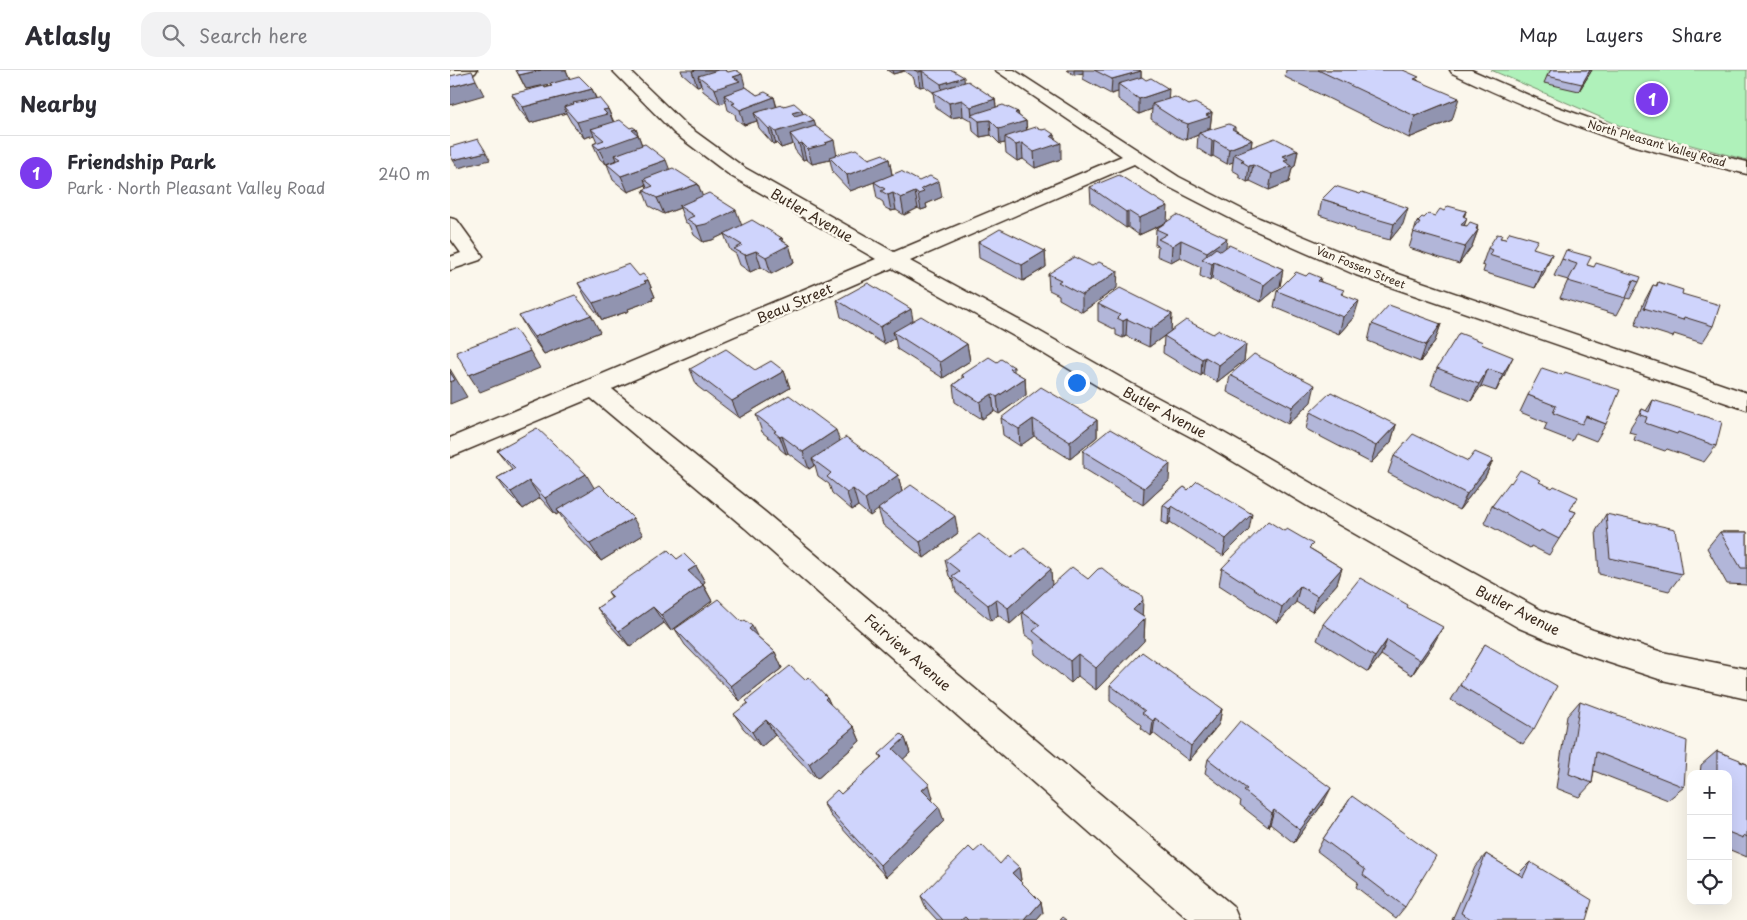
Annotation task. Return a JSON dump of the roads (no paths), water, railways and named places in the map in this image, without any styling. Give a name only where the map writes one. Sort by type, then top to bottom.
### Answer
[{"type":"street","points":[[450,74],[469,70]]},
{"type":"street","name":"Butler Avenue","points":[[620,70],[680,129],[714,157],[818,219],[1029,335],[1530,619],[1586,642],[1662,666],[1747,684]]},
{"type":"street","name":"Van Fossen Street","points":[[1003,70],[1136,158],[1220,206],[1364,270],[1747,402]]},
{"type":"street","name":"North Pleasant Valley Road","points":[[1458,70],[1518,97],[1596,128],[1747,168]]},
{"type":"street","name":"Beau Street","points":[[450,448],[1136,158]]},
{"type":"street","points":[[450,224],[473,256],[450,264]]},
{"type":"street","name":"Fairview Avenue","points":[[594,387],[762,526],[1219,920]]},
{"type":"place","name":"Friendship Park","points":[[1652,99]]}]
